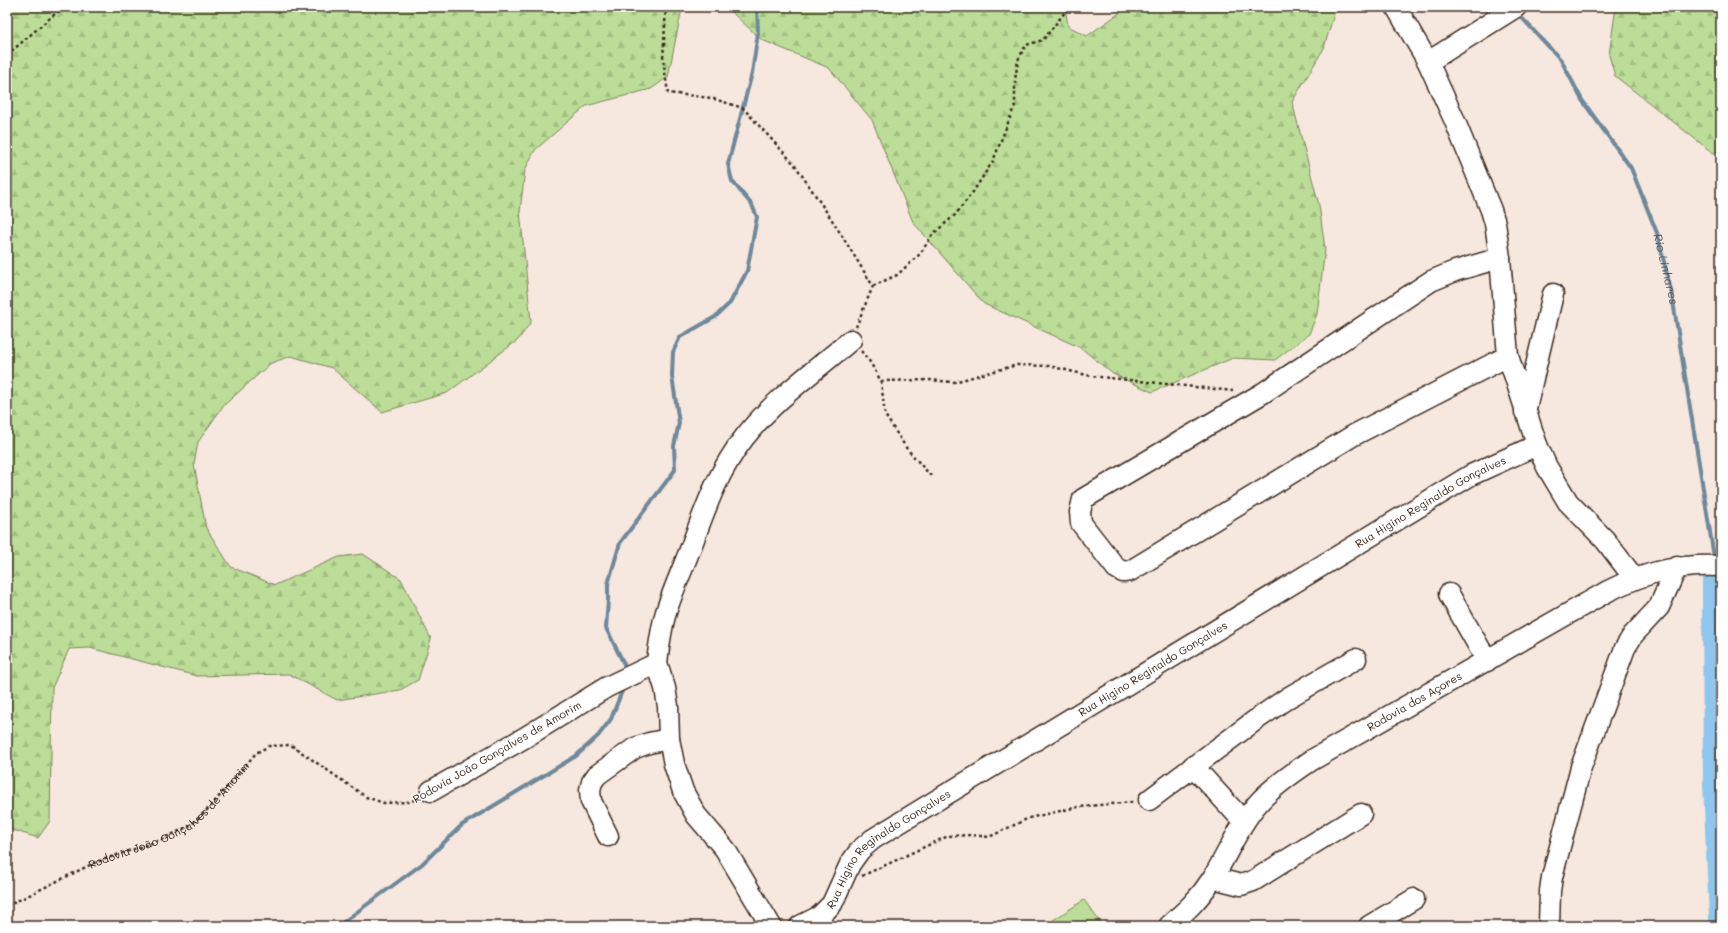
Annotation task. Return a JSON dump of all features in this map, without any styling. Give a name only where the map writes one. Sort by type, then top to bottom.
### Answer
[{"type":"street","points":[[1396,7],[1428,62],[1454,119],[1495,222],[1500,258],[1508,356],[1525,412],[1547,467],[1568,502],[1605,540],[1634,578]]},
{"type":"street","points":[[1428,62],[1516,7]]},
{"type":"street","points":[[1500,258],[1455,271],[1431,281],[1263,393],[1083,500],[1080,512],[1081,523],[1116,568],[1123,572],[1130,571],[1354,435],[1508,356]]},
{"type":"street","points":[[1525,412],[1553,294]]},
{"type":"street","points":[[771,926],[725,849],[696,815],[683,790],[674,764],[669,740],[668,706],[665,688],[657,663],[660,636],[666,610],[700,517],[726,463],[744,437],[769,411],[851,340]]},
{"type":"street","name":"Rua Higino Reginaldo Gonçalves","points":[[800,926],[820,916],[832,904],[850,864],[860,850],[873,840],[1471,475],[1538,445]]},
{"type":"street","name":"Rodovia dos Açores","points":[[1169,926],[1202,895],[1244,822],[1259,802],[1274,788],[1307,763],[1608,591],[1634,578],[1655,571],[1677,567],[1702,565],[1721,566]]},
{"type":"street","points":[[1549,926],[1549,905],[1552,877],[1590,740],[1628,642],[1659,607],[1677,567]]},
{"type":"street","points":[[1449,594],[1487,661]]},
{"type":"street","points":[[1149,800],[1193,766],[1289,697],[1356,659]]},
{"type":"street","name":"Rodovia João Gonçalves de Amorim","points":[[431,791],[524,738],[607,687],[657,663]]},
{"type":"street","points":[[608,836],[592,801],[590,790],[592,782],[597,775],[635,748],[648,743],[669,740]]},
{"type":"street","points":[[1193,766],[1244,822]]},
{"type":"street","points":[[1213,878],[1241,886],[1253,881],[1361,814]]},
{"type":"street","points":[[1369,926],[1414,900]]},
{"type":"path","points":[[7,55],[63,7]]},
{"type":"path","points":[[666,7],[663,59],[668,93],[711,98],[743,108],[795,165],[834,223],[872,286]]},
{"type":"path","points":[[931,476],[907,449],[885,415],[882,381],[870,362],[851,340],[872,286],[896,276],[920,254],[933,234],[955,215],[973,192],[993,161],[1009,123],[1015,105],[1015,80],[1018,60],[1026,45],[1043,40],[1069,7]]},
{"type":"path","points":[[882,381],[930,380],[954,382],[1017,365],[1049,366],[1091,376],[1208,389],[1263,393]]},
{"type":"path","name":"Rodovia João Gonçalves de Amorim","points":[[7,906],[94,863],[163,839],[191,825],[211,806],[256,753],[269,746],[291,745],[366,796],[384,803],[409,802],[431,791]]},
{"type":"path","points":[[840,886],[948,836],[972,835],[989,837],[1029,818],[1078,807],[1149,800]]},
{"type":"green space","points":[[7,7],[685,7],[681,13],[668,77],[651,89],[586,106],[535,150],[525,170],[520,211],[531,322],[518,340],[447,393],[382,412],[332,368],[291,356],[271,363],[223,406],[198,442],[194,464],[206,528],[231,567],[275,585],[339,557],[363,554],[401,579],[431,639],[418,680],[400,690],[337,700],[289,674],[197,676],[90,648],[69,649],[52,688],[50,821],[38,838],[7,828]]},
{"type":"green space","points":[[726,7],[1065,7],[1068,26],[1087,36],[1128,7],[1198,7],[1207,11],[1230,10],[1232,7],[1336,7],[1324,48],[1292,102],[1319,205],[1325,249],[1317,314],[1309,334],[1275,360],[1233,358],[1152,392],[1113,374],[1081,348],[984,304],[913,222],[872,120],[829,68],[762,40]]},
{"type":"green space","points":[[1616,7],[1721,7],[1721,149],[1713,153],[1615,76],[1609,55]]},
{"type":"green space","points":[[1084,900],[1103,926],[1044,926]]},
{"type":"waterway","points":[[624,664],[606,628],[608,584],[620,543],[675,470],[674,446],[679,423],[672,376],[673,352],[680,337],[715,317],[730,303],[747,271],[757,217],[752,205],[732,181],[728,164],[752,73],[758,33],[757,7]]},
{"type":"waterway","name":"Rio Linhares","points":[[1523,19],[1561,60],[1582,100],[1631,168],[1657,233],[1672,295],[1714,557]]},
{"type":"waterway","name":"Rio Linhares","points":[[1714,583],[1715,784],[1721,918]]},
{"type":"waterway","points":[[338,926],[422,864],[462,825],[576,756],[598,736],[611,719],[624,686]]}]
